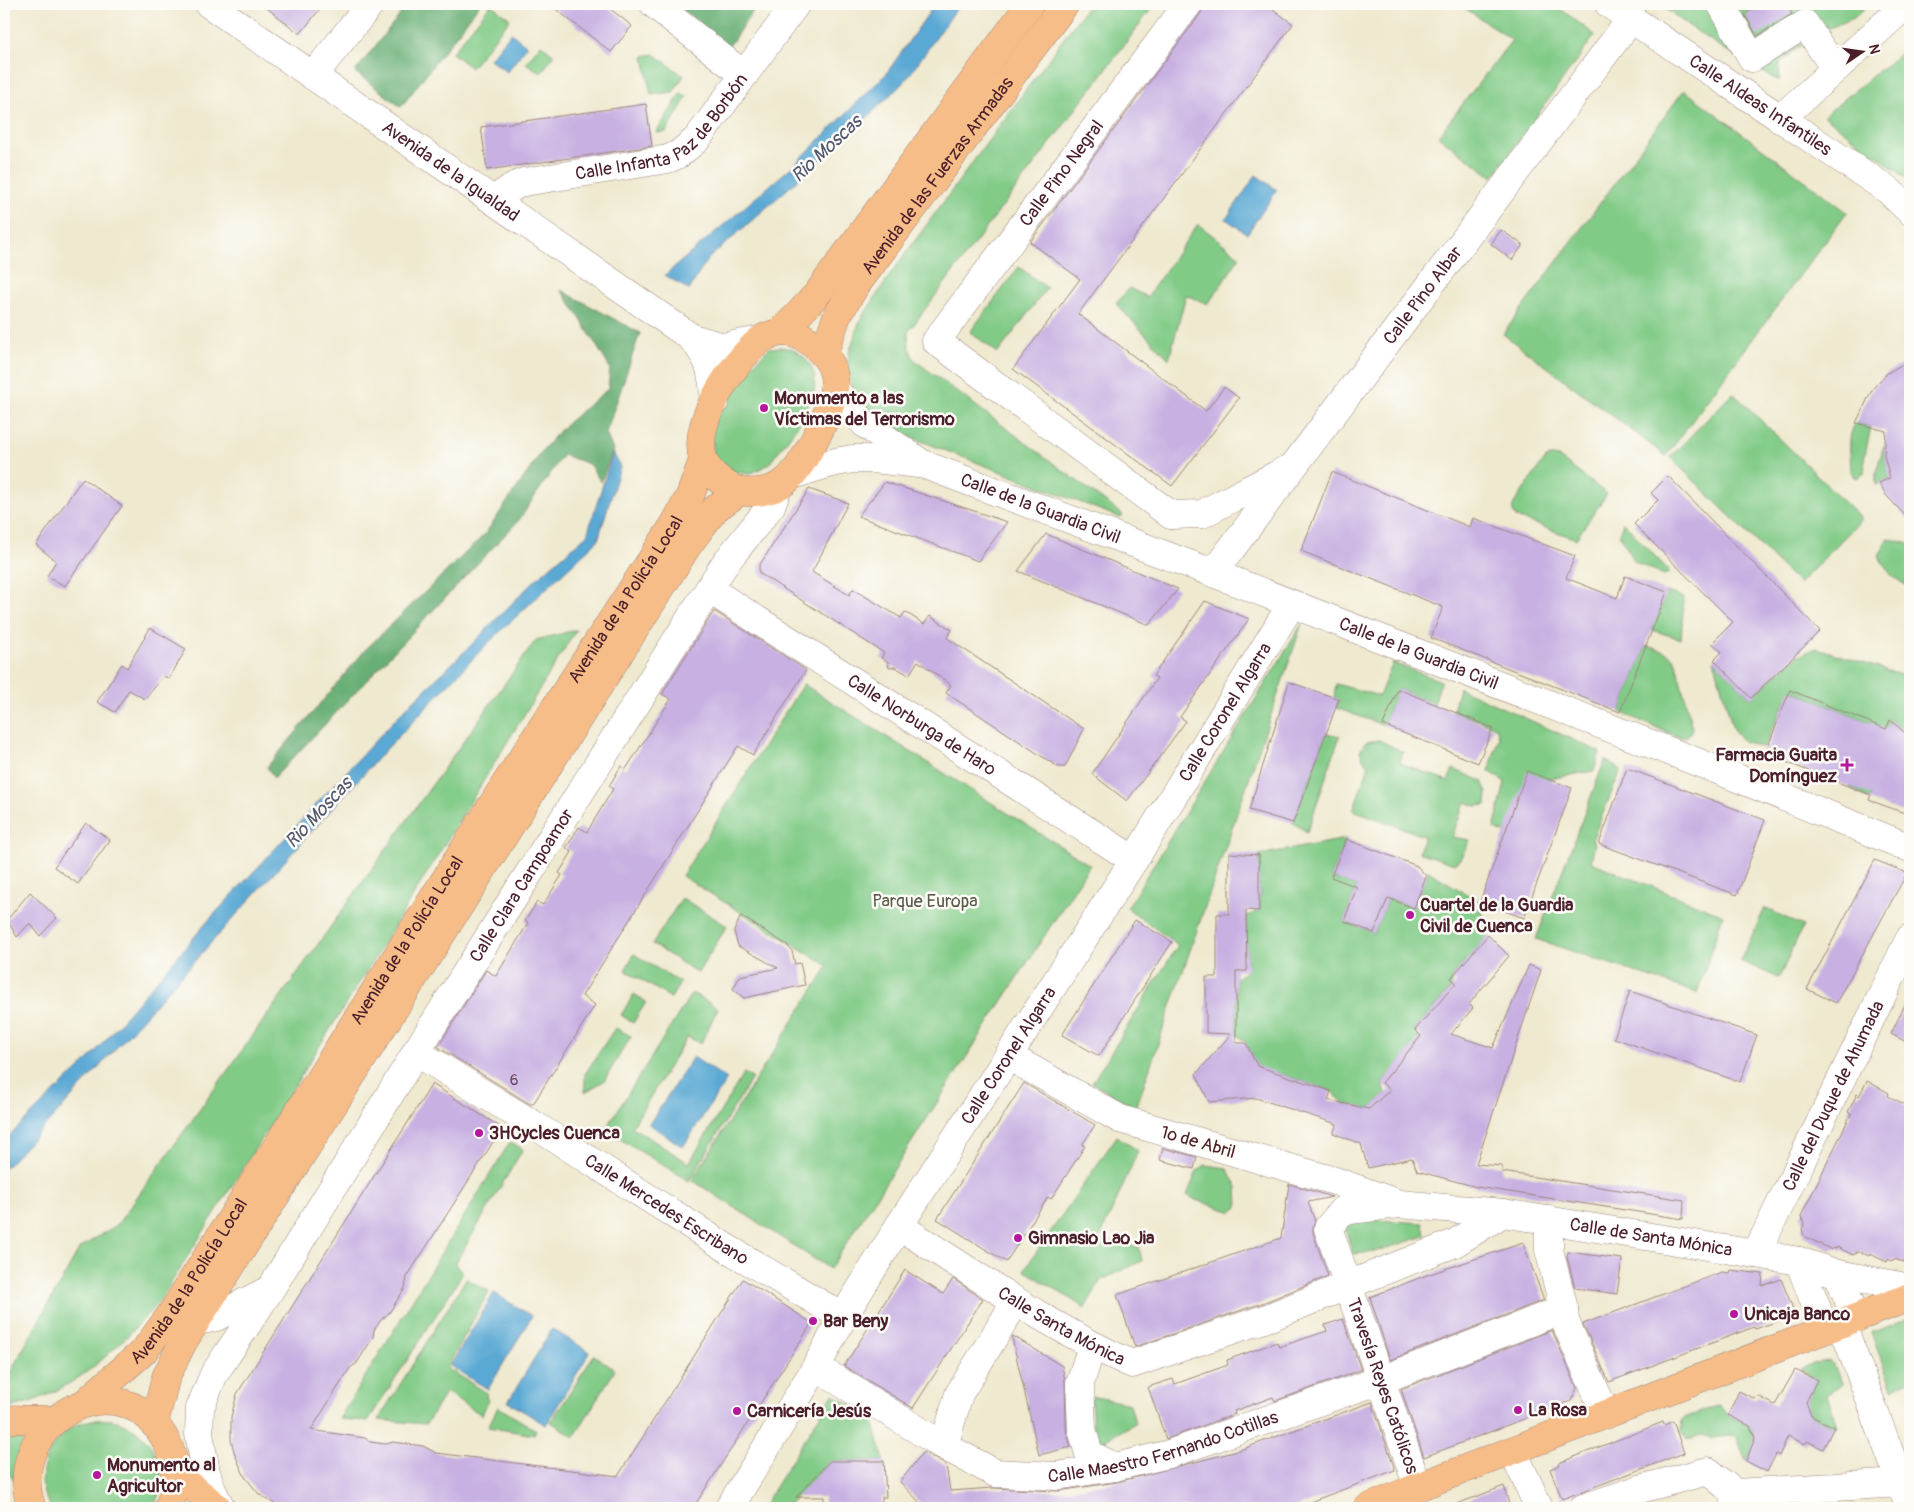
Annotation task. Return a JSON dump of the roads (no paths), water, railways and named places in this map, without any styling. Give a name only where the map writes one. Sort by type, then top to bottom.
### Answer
[{"type":"main road","name":"Avenida de las Fuerzas Armadas","points":[[770,336],[797,316],[817,294],[1030,4]]},
{"type":"main road","name":"Avenida de las Fuerzas Armadas","points":[[824,353],[838,316],[856,285],[1065,4]]},
{"type":"main road","points":[[790,332],[810,341],[824,353],[834,374],[832,402],[820,428],[785,481],[754,492],[740,491],[732,488],[710,472],[703,460],[700,443],[703,430],[715,400],[734,369],[770,336],[790,332]]},
{"type":"main road","name":"Avenida de la Policía Local","points":[[86,1402],[144,1351],[171,1314],[501,791],[674,525],[690,496],[703,460]]},
{"type":"main road","name":"Avenida de la Policía Local","points":[[154,1424],[166,1377],[173,1360],[198,1320],[688,545],[715,509],[740,491]]},
{"type":"main road","points":[[1368,1508],[1910,1297]]},
{"type":"main road","points":[[32,1507],[25,1482],[27,1459],[35,1438],[50,1420],[63,1410],[86,1402],[102,1401],[119,1403],[141,1413],[154,1424],[169,1446],[175,1472],[173,1493],[168,1508]]},
{"type":"main road","points":[[4,1419],[50,1420]]},
{"type":"main road","points":[[175,1472],[220,1508]]},
{"type":"main road","points":[[4,1484],[32,1507]]},
{"type":"street","name":"Avenida de la Igualdad","points":[[210,4],[692,338],[708,359],[715,400]]},
{"type":"street","points":[[313,76],[370,4]]},
{"type":"street","points":[[654,4],[744,75]]},
{"type":"street","name":"Calle Infanta Paz de Borbón","points":[[493,200],[524,182],[654,162],[679,154],[697,139],[796,4]]},
{"type":"street","name":"Calle Pino Negral","points":[[1172,515],[936,341],[1188,4]]},
{"type":"street","name":"Calle Aldeas Infantiles","points":[[1608,4],[1888,190],[1910,211]]},
{"type":"street","points":[[1721,4],[1752,58],[1799,14],[1835,69]]},
{"type":"street","points":[[1780,119],[1907,4]]},
{"type":"street","name":"Calle Pino Albar","points":[[1213,573],[1631,19]]},
{"type":"street","name":"Avenida de la Igualdad","points":[[692,338],[723,346],[770,336]]},
{"type":"street","name":"Calle de la Guardia Civil","points":[[834,388],[865,424],[925,465],[1213,573],[1720,771],[1910,848]]},
{"type":"street","name":"Calle de la Guardia Civil","points":[[785,481],[822,465],[854,460],[925,465]]},
{"type":"street","points":[[1153,551],[1172,515],[1202,514],[1294,466]]},
{"type":"street","name":"Calle Clara Campoamor","points":[[220,1508],[206,1472],[199,1434],[200,1408],[214,1374],[270,1290],[416,1052],[726,562],[771,506],[785,481]]},
{"type":"street","name":"Calle Norburga de Haro","points":[[710,590],[1134,860]]},
{"type":"street","name":"Calle Coronel Algarra","points":[[729,1508],[816,1367],[843,1317],[899,1226],[1134,860],[1292,604]]},
{"type":"street","name":"Calle del Duque de Ahumada","points":[[1756,1254],[1910,938]]},
{"type":"street","name":"Calle Mercedes Escribano","points":[[416,1052],[556,1138],[725,1247],[843,1317]]},
{"type":"street","name":"1º de Abril","points":[[1008,1056],[1120,1119],[1336,1181],[1399,1204]]},
{"type":"street","points":[[1348,1285],[1328,1228],[1342,1211],[1399,1204],[1503,1213]]},
{"type":"street","name":"Calle de Santa Mónica","points":[[1503,1213],[1798,1261]]},
{"type":"street","name":"Calle Santa Mónica","points":[[899,1226],[1016,1301],[1092,1346],[1132,1364],[1270,1317],[1455,1243],[1503,1213]]},
{"type":"street","points":[[1549,1220],[1549,1250],[1566,1321],[1606,1415]]},
{"type":"street","points":[[1798,1261],[1838,1274],[1910,1288]]},
{"type":"street","points":[[1798,1261],[1841,1324],[1910,1508]]},
{"type":"street","points":[[1838,1274],[1841,1324]]},
{"type":"street","name":"Travesía Reyes Católicos","points":[[1348,1285],[1418,1487]]},
{"type":"street","points":[[198,1320],[216,1317],[270,1290]]},
{"type":"street","points":[[944,1446],[959,1394],[1016,1301]]},
{"type":"street","name":"Calle Maestro Fernando Cotillas","points":[[816,1367],[944,1446],[995,1473],[1056,1476],[1116,1467],[1169,1454],[1381,1380],[1564,1309]]},
{"type":"street","points":[[1092,1346],[1080,1383],[1082,1429],[1089,1454],[1116,1467]]},
{"type":"street","points":[[1513,1451],[1540,1508]]},
{"type":"street","points":[[1583,1508],[1640,1489],[1708,1471],[1735,1501],[1901,1483]]},
{"type":"water","name":"Rio Moscas","points":[[935,4],[960,4],[905,81],[850,134],[707,260],[689,290],[665,275],[795,164],[886,74]]},
{"type":"water","points":[[511,33],[527,46],[507,72],[490,59]]},
{"type":"water","points":[[1256,175],[1277,190],[1247,234],[1226,219]]},
{"type":"water","name":"Rio Moscas","points":[[613,452],[620,467],[598,540],[487,644],[377,759],[62,1108],[4,1169],[4,1141],[89,1059],[208,921],[400,714],[533,582],[587,535]]},
{"type":"water","points":[[693,1057],[727,1079],[683,1147],[649,1124]]},
{"type":"water","points":[[494,1293],[532,1316],[488,1389],[450,1366]]},
{"type":"water","points":[[552,1329],[590,1352],[546,1425],[508,1402]]},
{"type":"place","name":"Monumento a las Víctimas del Terrorismo","points":[[764,408]]},
{"type":"place","name":"Farmacia Guaita Domínguez","points":[[1847,765]]},
{"type":"place","name":"Cuartel de la Guardia Civil de Cuenca","points":[[1410,915]]},
{"type":"place","name":"3HCycles Cuenca","points":[[479,1133]]},
{"type":"place","name":"Gimnasio Lao Jia","points":[[1018,1238]]},
{"type":"place","name":"Unicaja Banco","points":[[1734,1314]]},
{"type":"place","name":"Bar Beny","points":[[813,1321]]},
{"type":"place","name":"La Rosa","points":[[1518,1410]]},
{"type":"place","name":"Carnicería Jesús","points":[[737,1411]]},
{"type":"place","name":"Monumento al Agricultor","points":[[97,1475]]},
{"type":"park label","name":"Parque Europa","points":[[925,901]]}]
